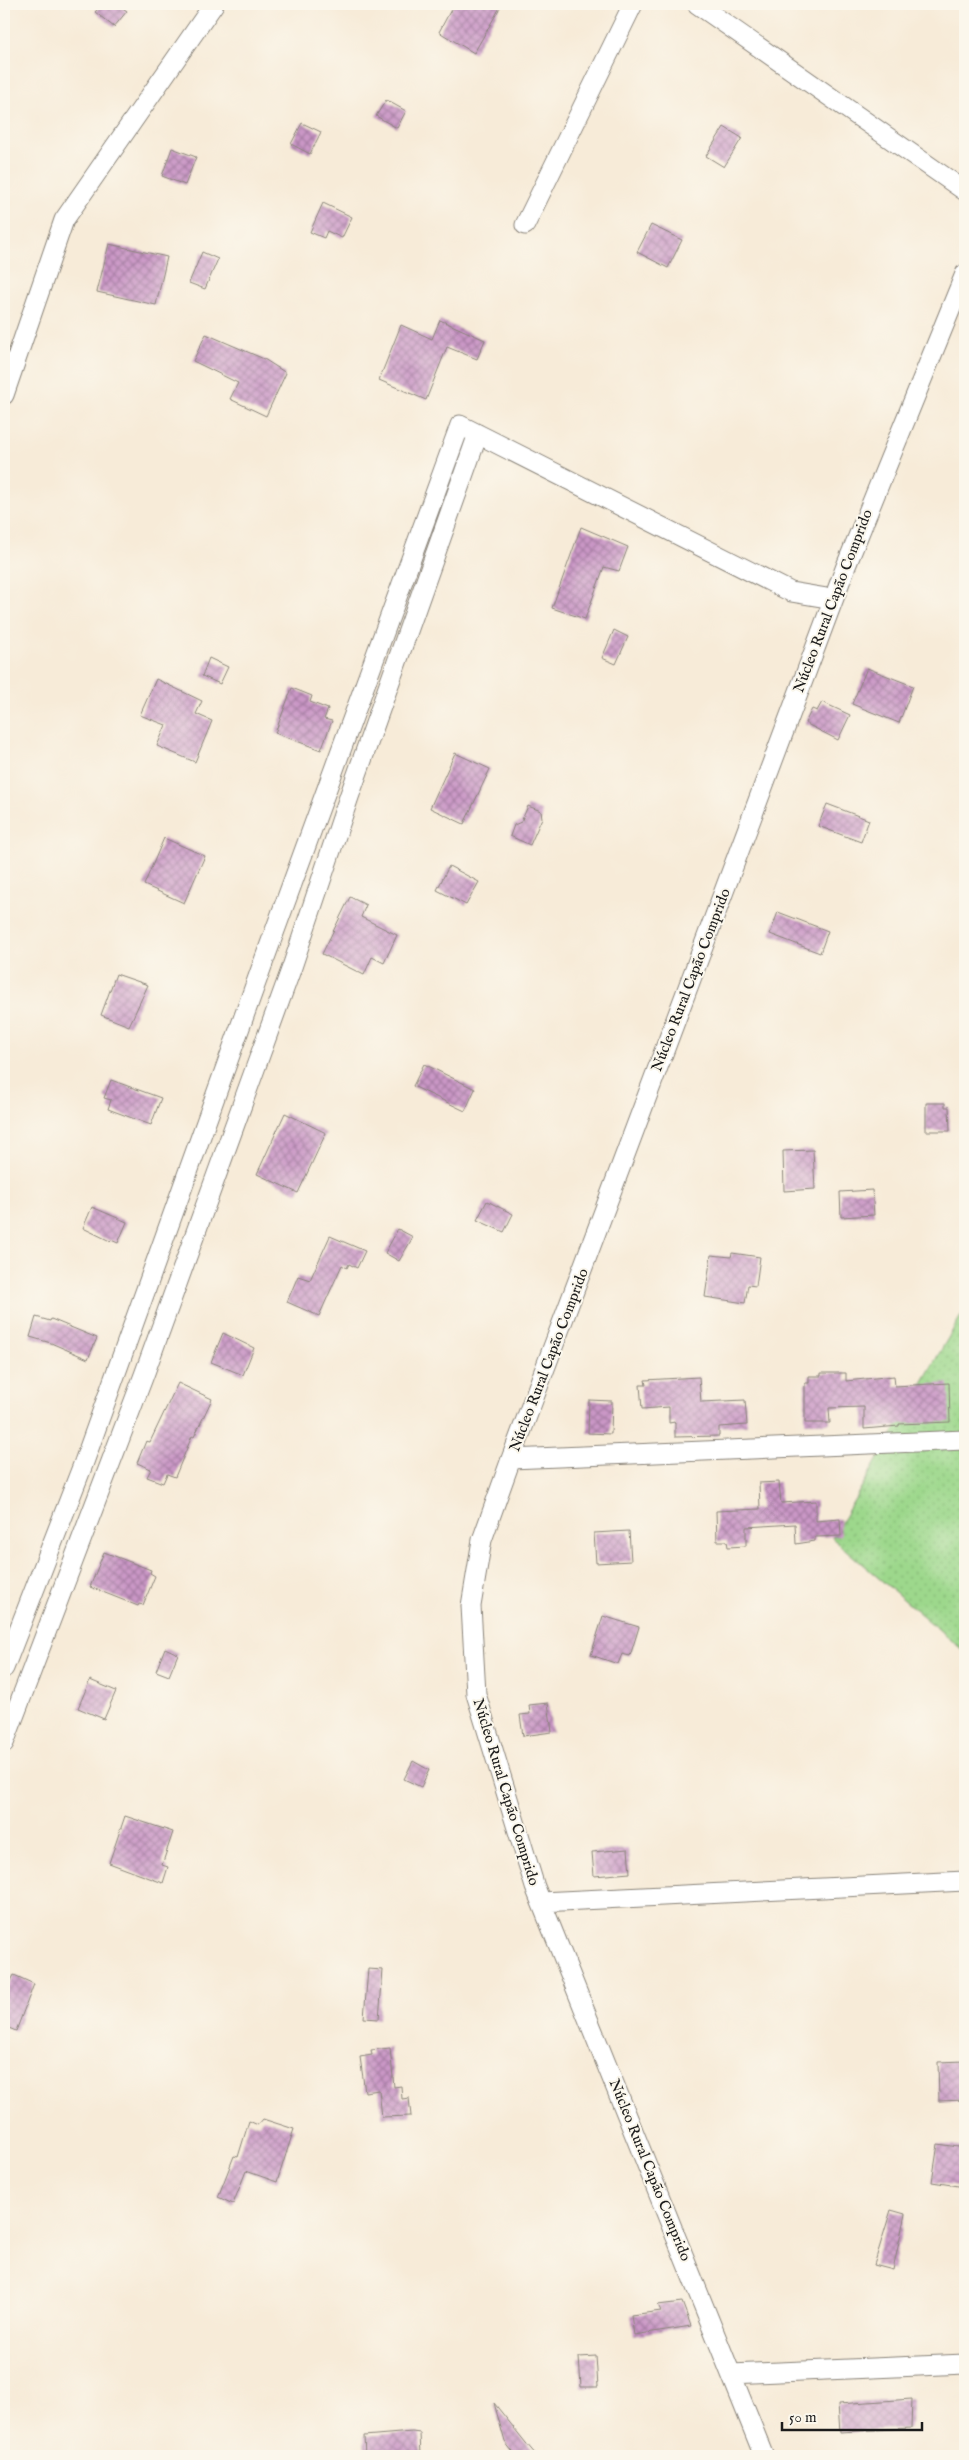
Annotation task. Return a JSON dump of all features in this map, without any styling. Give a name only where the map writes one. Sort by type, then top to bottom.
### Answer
[{"type":"street","points":[[4,395],[64,220],[214,4]]},
{"type":"street","points":[[525,225],[633,4]]},
{"type":"street","points":[[697,4],[965,191]]},
{"type":"street","name":"Núcleo Rural Capão Comprido","points":[[764,2456],[541,1902],[476,1694],[471,1606],[482,1540],[511,1460],[833,599],[965,274]]},
{"type":"street","points":[[4,1668],[84,1462],[460,425],[791,592],[833,599]]},
{"type":"street","points":[[4,1743],[144,1375],[252,1076],[478,434]]},
{"type":"street","points":[[226,1068],[252,1076]]},
{"type":"street","points":[[511,1460],[965,1440]]},
{"type":"street","points":[[541,1902],[965,1881]]},
{"type":"street","points":[[731,2374],[965,2364]]},
{"type":"green space","points":[[965,1309],[965,1652],[832,1538]]},
{"type":"building","points":[[102,4],[117,4],[127,11],[114,27],[95,12]]},
{"type":"building","points":[[454,4],[502,4],[474,53],[439,32]]},
{"type":"building","points":[[386,100],[406,111],[397,128],[376,116]]},
{"type":"building","points":[[302,123],[321,132],[310,154],[291,144]]},
{"type":"building","points":[[724,127],[742,138],[724,167],[706,156]]},
{"type":"building","points":[[172,148],[196,157],[185,185],[162,176]]},
{"type":"building","points":[[323,203],[352,217],[342,238],[327,231],[324,238],[310,232]]},
{"type":"building","points":[[651,225],[682,240],[668,268],[637,252]]},
{"type":"building","points":[[109,244],[167,257],[156,305],[97,292]]},
{"type":"building","points":[[202,252],[218,259],[205,289],[189,283]]},
{"type":"building","points":[[440,320],[485,340],[477,359],[447,347],[426,400],[379,380],[401,325],[432,339]]},
{"type":"building","points":[[206,334],[264,359],[286,373],[266,416],[230,399],[238,383],[193,361]]},
{"type":"building","points":[[581,527],[628,547],[619,571],[604,567],[585,619],[552,608]]},
{"type":"building","points":[[614,630],[628,637],[616,664],[602,658]]},
{"type":"building","points":[[209,658],[228,667],[220,684],[202,676]]},
{"type":"building","points":[[867,668],[913,686],[899,723],[852,704]]},
{"type":"building","points":[[156,679],[202,701],[196,714],[212,721],[195,762],[157,746],[166,725],[140,715]]},
{"type":"building","points":[[292,688],[312,696],[310,702],[328,709],[324,719],[332,721],[321,750],[275,733]]},
{"type":"building","points":[[822,702],[850,715],[838,740],[805,723],[812,709],[817,711]]},
{"type":"building","points":[[455,753],[490,769],[464,824],[430,808]]},
{"type":"building","points":[[827,804],[869,820],[861,842],[818,826]]},
{"type":"building","points":[[528,806],[541,811],[542,818],[530,845],[510,836],[514,825],[521,822]]},
{"type":"building","points":[[164,838],[205,856],[184,903],[144,885]]},
{"type":"building","points":[[449,866],[479,882],[466,905],[437,890]]},
{"type":"building","points":[[350,897],[366,905],[361,917],[397,935],[384,963],[372,957],[364,975],[322,954]]},
{"type":"building","points":[[778,912],[828,931],[820,953],[770,934]]},
{"type":"building","points":[[116,974],[148,985],[129,1026],[101,1015]]},
{"type":"building","points":[[424,1064],[475,1089],[465,1111],[413,1086]]},
{"type":"building","points":[[111,1080],[161,1098],[151,1125],[108,1109],[111,1100],[104,1098]]},
{"type":"building","points":[[926,1103],[945,1103],[945,1107],[949,1107],[950,1131],[926,1131]]},
{"type":"building","points":[[285,1113],[326,1133],[298,1193],[257,1174]]},
{"type":"building","points":[[813,1150],[815,1189],[784,1191],[783,1151]]},
{"type":"building","points":[[872,1190],[874,1215],[841,1217],[840,1192]]},
{"type":"building","points":[[487,1201],[513,1214],[504,1232],[477,1220]]},
{"type":"building","points":[[92,1207],[127,1222],[118,1243],[83,1228]]},
{"type":"building","points":[[398,1229],[413,1237],[399,1261],[385,1253]]},
{"type":"building","points":[[330,1236],[365,1251],[357,1268],[349,1264],[347,1268],[342,1265],[319,1316],[287,1302],[298,1276],[310,1280]]},
{"type":"building","points":[[732,1253],[760,1257],[756,1286],[748,1285],[745,1303],[705,1297],[711,1255],[731,1257]]},
{"type":"building","points":[[36,1317],[50,1321],[51,1319],[97,1338],[88,1359],[51,1343],[30,1337]]},
{"type":"building","points":[[223,1333],[254,1348],[243,1375],[211,1362]]},
{"type":"building","points":[[821,1373],[846,1373],[846,1381],[894,1376],[895,1386],[949,1383],[950,1422],[899,1424],[899,1426],[864,1429],[864,1407],[829,1408],[830,1423],[805,1423],[805,1383],[809,1383],[809,1376],[821,1376]]},
{"type":"building","points":[[699,1377],[701,1402],[745,1400],[747,1425],[719,1427],[719,1436],[675,1437],[675,1422],[669,1423],[669,1407],[642,1409],[640,1385],[646,1385],[645,1380]]},
{"type":"building","points":[[178,1383],[212,1399],[194,1437],[192,1436],[175,1477],[167,1474],[163,1483],[147,1477],[151,1469],[137,1463],[146,1441],[150,1442]]},
{"type":"building","points":[[589,1400],[612,1401],[611,1434],[588,1433]]},
{"type":"building","points":[[779,1482],[781,1503],[816,1501],[816,1521],[840,1519],[841,1536],[815,1537],[815,1541],[796,1544],[795,1524],[746,1527],[746,1546],[728,1547],[727,1541],[717,1541],[716,1511],[760,1509],[759,1483]]},
{"type":"building","points":[[629,1531],[631,1561],[596,1563],[594,1533]]},
{"type":"building","points":[[104,1552],[151,1570],[150,1573],[155,1576],[143,1605],[139,1604],[138,1606],[90,1587]]},
{"type":"building","points":[[603,1616],[639,1627],[630,1656],[622,1654],[618,1664],[591,1655]]},
{"type":"building","points":[[165,1648],[178,1654],[169,1676],[156,1671]]},
{"type":"building","points":[[90,1680],[116,1691],[104,1719],[78,1708]]},
{"type":"building","points":[[548,1703],[552,1732],[523,1736],[520,1715],[530,1714],[529,1705]]},
{"type":"building","points":[[413,1761],[429,1770],[421,1787],[404,1779]]},
{"type":"building","points":[[125,1816],[173,1832],[162,1865],[168,1867],[163,1883],[109,1863]]},
{"type":"building","points":[[628,1849],[630,1873],[594,1876],[592,1852]]},
{"type":"building","points":[[368,1969],[383,1970],[379,2019],[364,2018]]},
{"type":"building","points":[[14,1975],[34,1984],[16,2031],[4,2026],[4,1994]]},
{"type":"building","points":[[390,2048],[394,2087],[401,2086],[402,2099],[409,2098],[411,2116],[382,2117],[379,2090],[365,2092],[360,2057],[372,2055],[371,2050]]},
{"type":"building","points":[[965,2061],[965,2100],[939,2101],[938,2062]]},
{"type":"building","points":[[263,2119],[294,2129],[277,2182],[246,2171],[233,2204],[218,2197],[234,2156],[238,2157],[249,2121],[258,2125]]},
{"type":"building","points":[[938,2144],[965,2148],[965,2187],[932,2182]]},
{"type":"building","points":[[891,2210],[905,2214],[893,2270],[874,2265]]},
{"type":"building","points":[[682,2302],[691,2326],[634,2335],[631,2315],[661,2311],[658,2305]]},
{"type":"building","points":[[596,2356],[598,2387],[581,2387],[579,2357]]},
{"type":"building","points":[[912,2399],[911,2428],[840,2432],[838,2404]]},
{"type":"building","points":[[494,2403],[537,2456],[516,2456],[505,2442]]},
{"type":"building","points":[[420,2433],[421,2456],[365,2456],[364,2436]]}]
